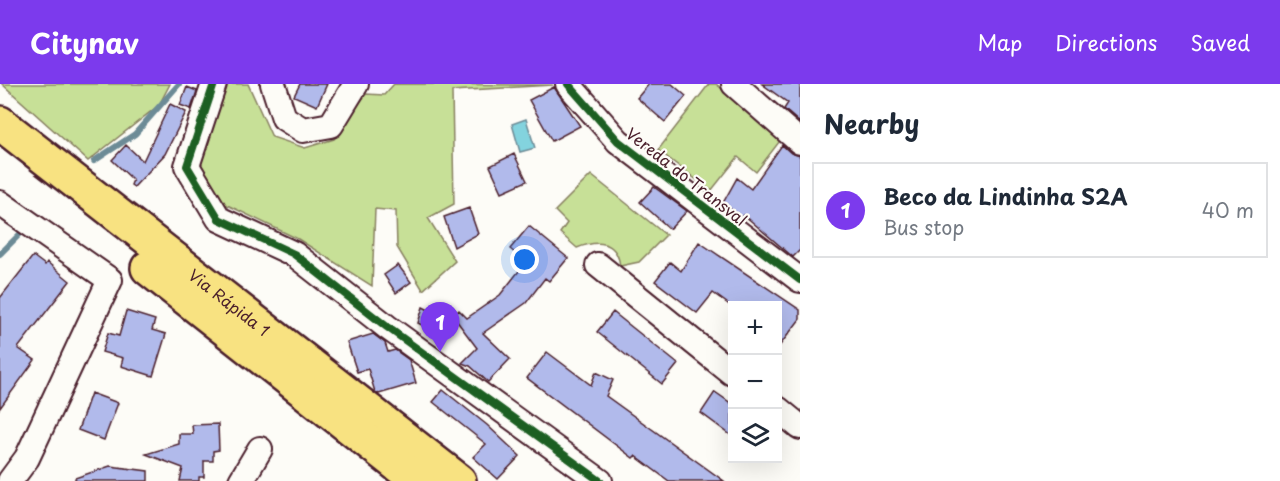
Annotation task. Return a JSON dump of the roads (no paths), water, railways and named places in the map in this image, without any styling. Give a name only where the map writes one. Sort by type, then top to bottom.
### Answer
[{"type":"highway","name":"Via Rápida 1","points":[[0,123],[459,481]]},
{"type":"highway","name":"Via Rápida 1","points":[[0,152],[418,481]]},
{"type":"street","points":[[214,84],[187,166],[219,219],[294,254],[387,327],[600,481]]},
{"type":"street","points":[[273,84],[284,118],[303,130],[331,125],[356,84]]},
{"type":"street","name":"Vereda do Transval","points":[[568,84],[618,141],[800,280]]},
{"type":"street","points":[[734,84],[800,142]]},
{"type":"street","points":[[0,203],[110,280],[27,458],[10,481]]},
{"type":"street","points":[[598,265],[728,370]]},
{"type":"street","points":[[782,413],[800,428]]},
{"type":"street","points":[[241,481],[260,449]]},
{"type":"water","points":[[526,119],[535,148],[520,152],[512,124]]},
{"type":"waterway","points":[[94,161],[135,134],[179,84]]},
{"type":"waterway","points":[[0,254],[22,232]]},
{"type":"place","name":"Beco da Lindinha S2A","points":[[440,352]]}]
